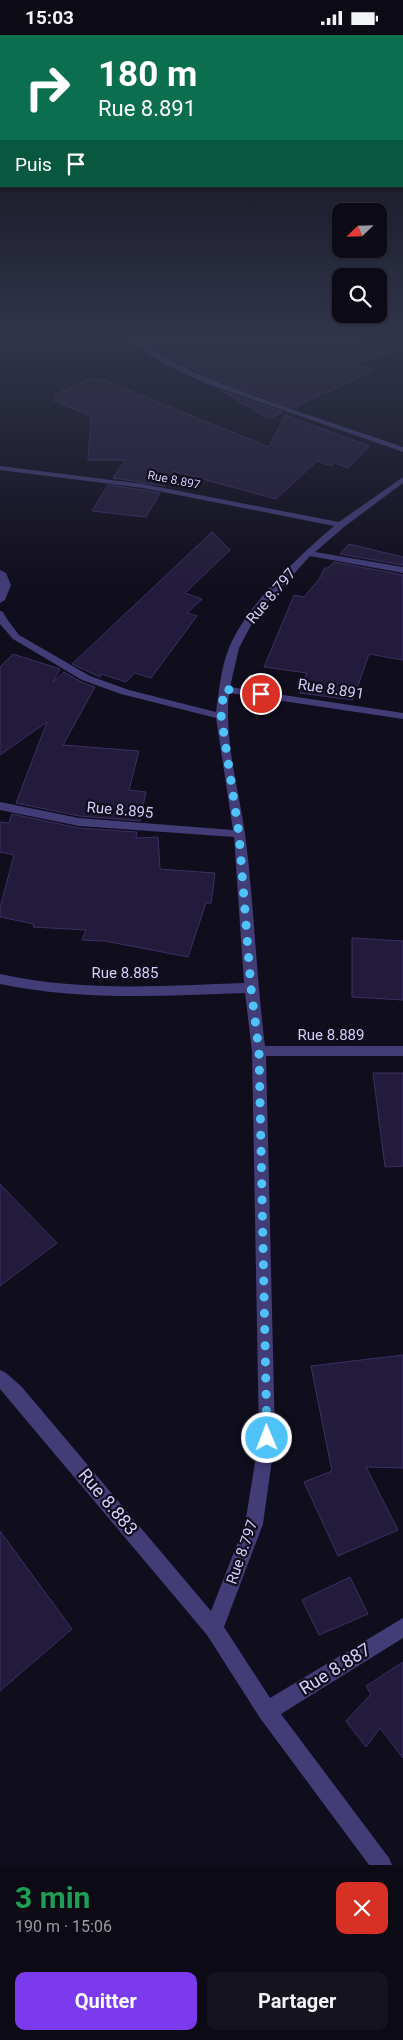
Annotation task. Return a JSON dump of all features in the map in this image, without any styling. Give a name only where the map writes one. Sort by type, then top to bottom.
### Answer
[{"type":"street","points":[[319,420],[403,450]]},
{"type":"street","name":"Rue 8.897","points":[[0,468],[143,486],[341,525]]},
{"type":"street","name":"Rue 8.797","points":[[214,1628],[254,1524],[267,1438],[259,1051],[251,988],[239,834],[221,715],[224,689],[234,648],[252,615],[308,553],[341,525],[403,479]]},
{"type":"street","points":[[308,553],[403,570]]},
{"type":"street","points":[[0,573],[3,575],[6,585],[0,599]]},
{"type":"street","points":[[0,614],[16,637],[86,677],[125,692],[221,715]]},
{"type":"street","name":"Rue 8.891","points":[[224,689],[403,716]]},
{"type":"street","name":"Rue 8.895","points":[[0,806],[79,822],[239,834]]},
{"type":"street","name":"Rue 8.885","points":[[0,979],[22,985],[100,991],[251,988]]},
{"type":"street","name":"Rue 8.889","points":[[259,1051],[403,1051]]},
{"type":"street","name":"Rue 8.883","points":[[0,1378],[15,1392],[214,1628]]},
{"type":"street","name":"Rue 8.887","points":[[267,1711],[403,1627]]},
{"type":"street","points":[[214,1628],[267,1711],[382,1865]]},
{"type":"building","points":[[91,420],[203,420],[269,447],[282,420],[300,420],[369,446],[348,468],[335,463],[331,466],[317,461],[276,499],[173,471],[164,486],[113,478],[125,460],[88,460]]},
{"type":"building","points":[[108,485],[160,493],[146,517],[92,511]]},
{"type":"building","points":[[212,532],[230,550],[185,593],[202,599],[187,613],[197,616],[151,678],[135,673],[126,682],[101,674],[100,677],[72,664]]},
{"type":"building","points":[[349,544],[403,557],[403,565],[340,554]]},
{"type":"building","points":[[334,562],[403,575],[403,660],[369,654],[353,700],[300,693],[307,673],[264,667],[294,595],[304,597],[319,579],[325,568],[328,568]]},
{"type":"building","points":[[13,654],[60,669],[53,682],[64,672],[81,682],[95,687],[63,745],[139,751],[129,790],[146,792],[140,821],[79,816],[16,803],[47,722],[0,755],[0,667]]},
{"type":"building","points":[[12,814],[79,828],[137,832],[136,838],[158,837],[160,869],[215,873],[211,903],[206,903],[188,957],[105,941],[82,940],[86,930],[33,927],[34,924],[0,917],[0,908],[14,855],[0,852],[0,822],[9,823]]},
{"type":"building","points":[[352,938],[403,941],[403,1000],[352,997]]},
{"type":"building","points":[[373,1073],[403,1073],[403,1166],[385,1167]]},
{"type":"building","points":[[0,1184],[57,1243],[0,1286]]},
{"type":"building","points":[[403,1355],[403,1468],[366,1467],[398,1530],[338,1556],[304,1482],[332,1471],[311,1366]]},
{"type":"building","points":[[0,1531],[72,1629],[0,1691]]},
{"type":"building","points":[[350,1577],[368,1614],[319,1635],[302,1600]]},
{"type":"building","points":[[403,1662],[403,1758],[380,1728],[366,1747],[346,1721],[371,1694],[366,1686]]},
{"type":"route","points":[[261,694],[224,689],[221,715],[239,834],[251,988],[259,1051],[266,1313],[267,1438]]}]
